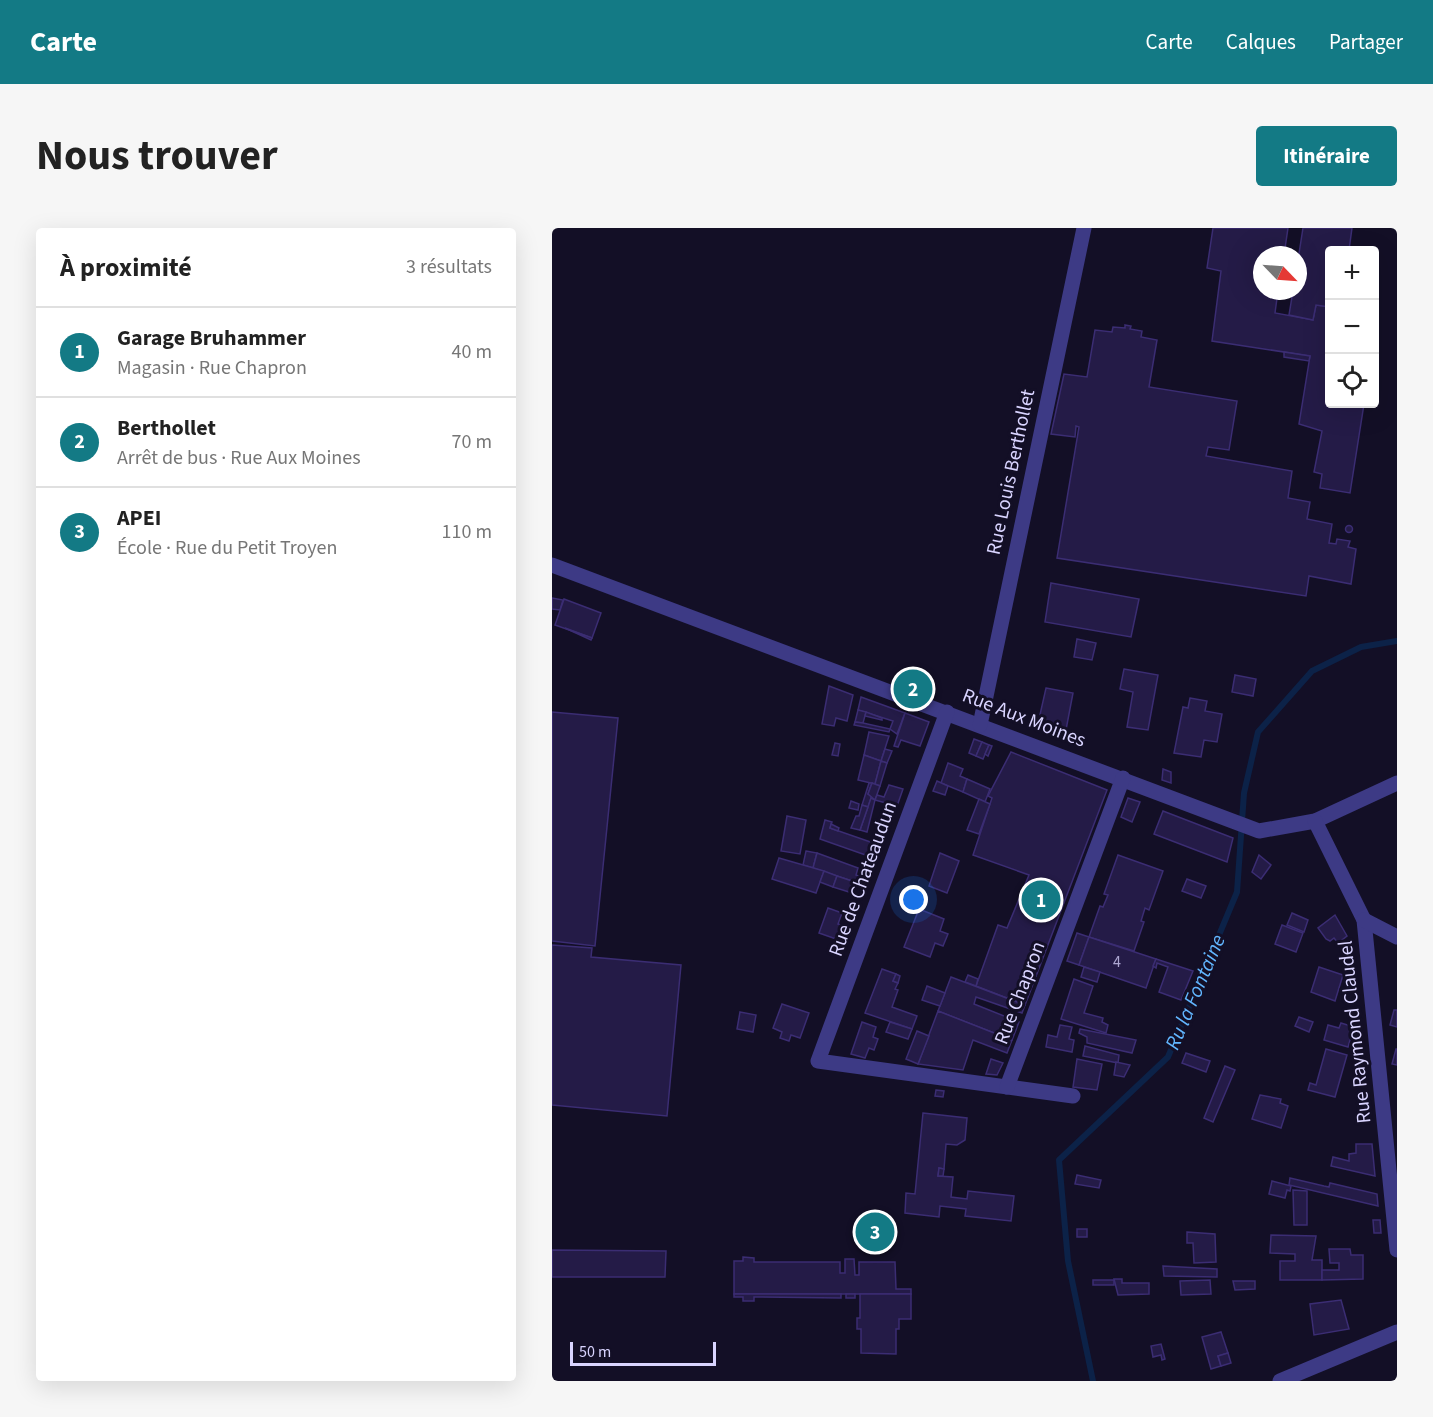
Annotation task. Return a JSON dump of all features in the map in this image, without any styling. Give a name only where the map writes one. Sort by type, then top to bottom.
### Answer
[{"type":"street","name":"Rue Louis Berthollet","points":[[980,725],[1084,228]]},
{"type":"street","name":"Rue Aux Moines","points":[[552,565],[1259,831],[1315,821],[1397,783]]},
{"type":"street","name":"Rue de Chateaudun","points":[[947,712],[818,1061],[1007,1087]]},
{"type":"street","name":"Rue Chapron","points":[[1007,1087],[1123,778]]},
{"type":"street","name":"Rue Raymond Claudel","points":[[1315,821],[1364,920],[1397,1250]]},
{"type":"street","points":[[1364,920],[1397,937]]},
{"type":"street","points":[[1007,1087],[1073,1096]]},
{"type":"street","points":[[1280,1381],[1397,1332]]},
{"type":"building","points":[[1213,228],[1288,228],[1285,246],[1253,246],[1253,300],[1277,300],[1275,313],[1313,320],[1316,305],[1325,306],[1325,408],[1363,408],[1350,493],[1320,488],[1322,474],[1314,472],[1322,431],[1299,424],[1310,356],[1212,341],[1221,271],[1207,268]]},
{"type":"building","points":[[1303,228],[1352,228],[1350,246],[1325,246],[1325,306],[1316,305],[1313,320],[1289,315],[1292,300],[1307,300],[1307,246],[1300,246]]},
{"type":"building","points":[[1125,325],[1131,326],[1130,329],[1142,331],[1141,337],[1157,340],[1149,387],[1237,401],[1229,450],[1208,447],[1206,456],[1292,471],[1288,498],[1310,502],[1307,519],[1332,524],[1329,543],[1336,544],[1337,539],[1350,541],[1348,547],[1356,549],[1351,584],[1309,576],[1306,596],[1057,558],[1079,427],[1076,426],[1075,437],[1051,434],[1064,374],[1087,377],[1095,330],[1112,332],[1113,327],[1125,328]]},
{"type":"building","points":[[1284,352],[1310,356],[1309,361],[1284,357]]},
{"type":"building","points":[[1349,526],[1352,529],[1349,532],[1346,529]]},
{"type":"building","points":[[1051,583],[1139,599],[1131,637],[1045,622]]},
{"type":"building","points":[[552,598],[563,600],[560,610],[552,609]]},
{"type":"building","points":[[564,599],[601,613],[592,638],[555,625]]},
{"type":"building","points":[[565,628],[592,638],[591,640]]},
{"type":"building","points":[[1077,639],[1096,643],[1092,660],[1074,657]]},
{"type":"building","points":[[1124,669],[1158,675],[1148,730],[1127,727],[1133,692],[1120,689]]},
{"type":"building","points":[[1235,675],[1256,679],[1253,696],[1232,692]]},
{"type":"building","points":[[829,686],[853,695],[847,721],[836,718],[834,726],[822,724]]},
{"type":"building","points":[[1046,688],[1073,693],[1065,735],[1037,728]]},
{"type":"building","points":[[861,697],[905,713],[897,734],[890,729],[893,721],[858,710]]},
{"type":"building","points":[[1190,698],[1207,701],[1205,711],[1222,714],[1217,742],[1204,740],[1201,757],[1174,753],[1183,707],[1188,708]]},
{"type":"building","points":[[858,710],[866,712],[863,723],[855,722]]},
{"type":"building","points":[[552,712],[618,718],[595,946],[552,941]]},
{"type":"building","points":[[866,712],[882,718],[882,720],[865,716]]},
{"type":"building","points":[[905,713],[929,722],[920,746],[901,740],[898,747],[894,746]]},
{"type":"building","points":[[855,722],[890,729],[889,732],[854,725]]},
{"type":"building","points":[[869,732],[889,736],[881,761],[864,755]]},
{"type":"building","points":[[974,739],[982,742],[976,756],[969,753]]},
{"type":"building","points":[[982,742],[989,745],[983,759],[976,756]]},
{"type":"building","points":[[835,743],[840,744],[838,756],[832,755]]},
{"type":"building","points":[[989,745],[992,746],[988,756],[985,754]]},
{"type":"building","points":[[885,749],[892,751],[887,763],[881,761]]},
{"type":"building","points":[[1011,752],[1107,790],[1025,1005],[976,986],[998,925],[1007,928],[1029,875],[973,855],[992,798],[988,796]]},
{"type":"building","points":[[864,755],[881,761],[875,784],[858,780]]},
{"type":"building","points":[[881,761],[887,763],[880,786],[875,784]]},
{"type":"building","points":[[948,763],[963,769],[960,776],[967,779],[963,792],[941,783]]},
{"type":"building","points":[[1163,769],[1171,772],[1171,783],[1162,780]]},
{"type":"building","points":[[967,779],[990,789],[985,802],[963,792]]},
{"type":"building","points":[[937,781],[948,786],[945,795],[933,791]]},
{"type":"building","points":[[869,783],[872,783],[868,794],[872,795],[868,807],[862,805]]},
{"type":"building","points":[[872,783],[880,786],[875,800],[868,794]]},
{"type":"building","points":[[889,785],[903,789],[897,806],[875,800],[877,795],[884,797]]},
{"type":"building","points":[[871,798],[875,800],[867,832],[860,830]]},
{"type":"building","points":[[1128,798],[1140,802],[1132,822],[1121,817]]},
{"type":"building","points":[[979,799],[990,804],[979,834],[967,830]]},
{"type":"building","points":[[851,801],[859,804],[858,810],[849,808]]},
{"type":"building","points":[[862,805],[868,807],[860,830],[851,828],[856,816],[859,816]]},
{"type":"building","points":[[1163,811],[1233,838],[1227,862],[1154,834]]},
{"type":"building","points":[[787,816],[806,820],[800,854],[781,851]]},
{"type":"building","points":[[825,820],[832,822],[830,828],[882,846],[877,859],[820,839]]},
{"type":"building","points":[[831,824],[839,828],[838,831],[830,828]]},
{"type":"building","points":[[806,851],[817,853],[813,868],[803,865]]},
{"type":"building","points":[[817,853],[858,868],[856,875],[869,880],[867,886],[813,868]]},
{"type":"building","points":[[940,853],[959,861],[947,893],[929,886]]},
{"type":"building","points":[[1118,855],[1163,871],[1149,910],[1145,908],[1141,921],[1144,922],[1134,951],[1089,937],[1100,906],[1103,907],[1108,895],[1104,894]]},
{"type":"building","points":[[1259,855],[1271,865],[1261,879],[1252,872]]},
{"type":"building","points":[[779,858],[824,871],[816,893],[772,879]]},
{"type":"building","points":[[824,871],[837,876],[833,887],[820,882]]},
{"type":"building","points":[[837,876],[852,881],[849,892],[833,887]]},
{"type":"building","points":[[1187,879],[1206,886],[1201,898],[1182,891]]},
{"type":"building","points":[[828,908],[842,913],[838,924],[844,926],[839,940],[819,933]]},
{"type":"building","points":[[919,909],[944,919],[940,931],[948,934],[943,946],[935,943],[930,957],[904,947]]},
{"type":"building","points":[[1292,913],[1308,920],[1304,932],[1287,925]]},
{"type":"building","points":[[1335,915],[1347,936],[1338,943],[1334,938],[1330,941],[1326,939],[1318,928]]},
{"type":"building","points":[[1282,925],[1303,933],[1296,952],[1275,944]]},
{"type":"building","points":[[1077,933],[1089,937],[1079,965],[1067,961]]},
{"type":"building","points":[[1089,937],[1156,959],[1146,988],[1079,965]]},
{"type":"building","points":[[552,945],[592,948],[591,957],[681,965],[667,1116],[552,1105]]},
{"type":"building","points":[[1156,959],[1193,971],[1181,1000],[1159,992],[1168,967],[1157,963],[1156,968],[1153,966]]},
{"type":"building","points":[[1084,967],[1100,972],[1097,982],[1081,977]]},
{"type":"building","points":[[1319,967],[1343,975],[1335,1001],[1311,992]]},
{"type":"building","points":[[882,969],[896,974],[893,981],[898,983],[895,989],[898,990],[892,1007],[917,1016],[912,1029],[865,1013]]},
{"type":"building","points":[[896,974],[900,976],[898,983],[893,981]]},
{"type":"building","points":[[968,975],[978,979],[976,986],[965,982]]},
{"type":"building","points":[[951,977],[1025,1005],[1022,1013],[976,997],[974,1004],[1019,1022],[1012,1040],[938,1011]]},
{"type":"building","points":[[1074,979],[1093,986],[1084,1013],[1103,1018],[1102,1022],[1108,1025],[1106,1033],[1061,1019]]},
{"type":"building","points":[[927,986],[945,993],[940,1006],[922,1000]]},
{"type":"building","points":[[782,1004],[809,1013],[800,1038],[791,1035],[789,1041],[780,1038],[782,1032],[773,1028]]},
{"type":"building","points":[[1394,1010],[1397,1010],[1397,1027],[1390,1025]]},
{"type":"building","points":[[938,1011],[1012,1040],[1007,1053],[973,1040],[963,1070],[918,1064]]},
{"type":"building","points":[[740,1012],[756,1015],[753,1032],[737,1029]]},
{"type":"building","points":[[1299,1017],[1313,1022],[1309,1032],[1295,1026]]},
{"type":"building","points":[[862,1022],[876,1027],[873,1037],[878,1039],[874,1050],[869,1048],[865,1058],[851,1054]]},
{"type":"building","points":[[890,1022],[912,1029],[908,1039],[886,1032]]},
{"type":"building","points":[[1341,1023],[1354,1027],[1348,1047],[1324,1040],[1328,1025],[1339,1028]]},
{"type":"building","points":[[1060,1025],[1072,1027],[1069,1039],[1074,1040],[1072,1052],[1046,1047],[1048,1035],[1057,1037]]},
{"type":"building","points":[[1080,1029],[1136,1040],[1132,1053],[1087,1043],[1087,1037],[1079,1033]]},
{"type":"building","points":[[917,1031],[929,1036],[918,1064],[906,1059]]},
{"type":"building","points":[[1085,1046],[1119,1055],[1118,1063],[1083,1056]]},
{"type":"building","points":[[1326,1049],[1347,1055],[1335,1097],[1308,1090],[1310,1083],[1316,1085]]},
{"type":"building","points":[[1397,1049],[1397,1065],[1392,1064]]},
{"type":"building","points":[[1186,1053],[1210,1061],[1206,1072],[1182,1063]]},
{"type":"building","points":[[991,1059],[1003,1063],[997,1075],[986,1074]]},
{"type":"building","points":[[1077,1059],[1102,1064],[1097,1090],[1073,1087]]},
{"type":"building","points":[[1116,1062],[1130,1065],[1124,1077],[1114,1075]]},
{"type":"building","points":[[1225,1066],[1235,1070],[1213,1122],[1204,1118]]},
{"type":"building","points":[[936,1090],[944,1091],[943,1097],[935,1096]]},
{"type":"building","points":[[1260,1095],[1281,1099],[1280,1103],[1288,1106],[1281,1128],[1252,1119]]},
{"type":"building","points":[[923,1113],[967,1118],[965,1140],[957,1145],[946,1144],[944,1169],[939,1168],[938,1176],[953,1177],[951,1197],[967,1199],[968,1191],[1014,1196],[1011,1221],[965,1216],[966,1209],[940,1206],[939,1217],[905,1213],[906,1193],[915,1194]]},
{"type":"building","points":[[1356,1144],[1372,1144],[1375,1176],[1331,1166],[1333,1157],[1349,1161],[1349,1154],[1356,1153]]},
{"type":"building","points":[[939,1168],[944,1169],[943,1176],[938,1176]]},
{"type":"building","points":[[1077,1175],[1101,1180],[1099,1188],[1075,1184]]},
{"type":"building","points":[[1290,1178],[1329,1187],[1330,1183],[1377,1194],[1378,1206],[1289,1185]]},
{"type":"building","points":[[1272,1181],[1291,1186],[1285,1198],[1269,1194]]},
{"type":"building","points":[[1293,1190],[1307,1191],[1307,1225],[1294,1225]]},
{"type":"building","points":[[1373,1220],[1380,1220],[1381,1233],[1374,1233]]},
{"type":"building","points":[[1077,1229],[1087,1229],[1087,1237],[1077,1237]]},
{"type":"building","points":[[1187,1232],[1215,1234],[1216,1262],[1194,1263],[1193,1243],[1187,1243]]},
{"type":"building","points":[[1271,1235],[1316,1236],[1312,1260],[1322,1260],[1322,1280],[1280,1280],[1280,1261],[1295,1261],[1295,1254],[1270,1253]]},
{"type":"building","points":[[1329,1249],[1350,1249],[1351,1255],[1363,1255],[1363,1279],[1322,1280],[1322,1270],[1339,1270],[1339,1263],[1330,1263]]},
{"type":"building","points":[[552,1250],[666,1251],[665,1277],[552,1277]]},
{"type":"building","points":[[743,1257],[754,1258],[754,1262],[840,1262],[840,1273],[845,1273],[845,1259],[854,1259],[855,1275],[859,1275],[859,1262],[895,1262],[896,1289],[911,1289],[911,1294],[734,1294],[734,1261],[743,1261]]},
{"type":"building","points":[[1163,1266],[1217,1269],[1217,1277],[1164,1276]]},
{"type":"building","points":[[1114,1279],[1122,1279],[1122,1283],[1149,1283],[1149,1294],[1118,1295]]},
{"type":"building","points":[[1093,1280],[1114,1280],[1114,1285],[1093,1285]]},
{"type":"building","points":[[1210,1280],[1211,1294],[1181,1295],[1180,1281]]},
{"type":"building","points":[[1233,1281],[1255,1281],[1255,1289],[1235,1290]]},
{"type":"building","points":[[734,1294],[841,1294],[841,1298],[754,1297],[754,1301],[743,1301],[743,1297],[734,1297]]},
{"type":"building","points":[[846,1294],[855,1294],[855,1298],[846,1298]]},
{"type":"building","points":[[860,1294],[911,1294],[911,1319],[899,1319],[899,1329],[896,1329],[896,1354],[861,1353],[861,1329],[857,1329],[857,1318],[860,1318]]},
{"type":"building","points":[[1341,1300],[1349,1329],[1314,1335],[1310,1304]]},
{"type":"building","points":[[1221,1332],[1228,1353],[1218,1356],[1221,1366],[1211,1369],[1202,1337]]},
{"type":"building","points":[[1161,1344],[1165,1359],[1162,1360],[1161,1355],[1153,1357],[1151,1346]]},
{"type":"building","points":[[1228,1353],[1231,1363],[1221,1366],[1218,1356]]},
{"type":"waterway","name":"Ru la Fontaine","points":[[1093,1381],[1068,1261],[1059,1160],[1168,1057],[1237,892],[1244,793],[1258,732],[1312,671],[1361,647],[1397,641]]},
{"type":"place","name":"Berthollet","points":[[913,689]]},
{"type":"place","name":"Garage Bruhammer","points":[[1041,900]]},
{"type":"place","name":"APEI","points":[[875,1232]]}]
